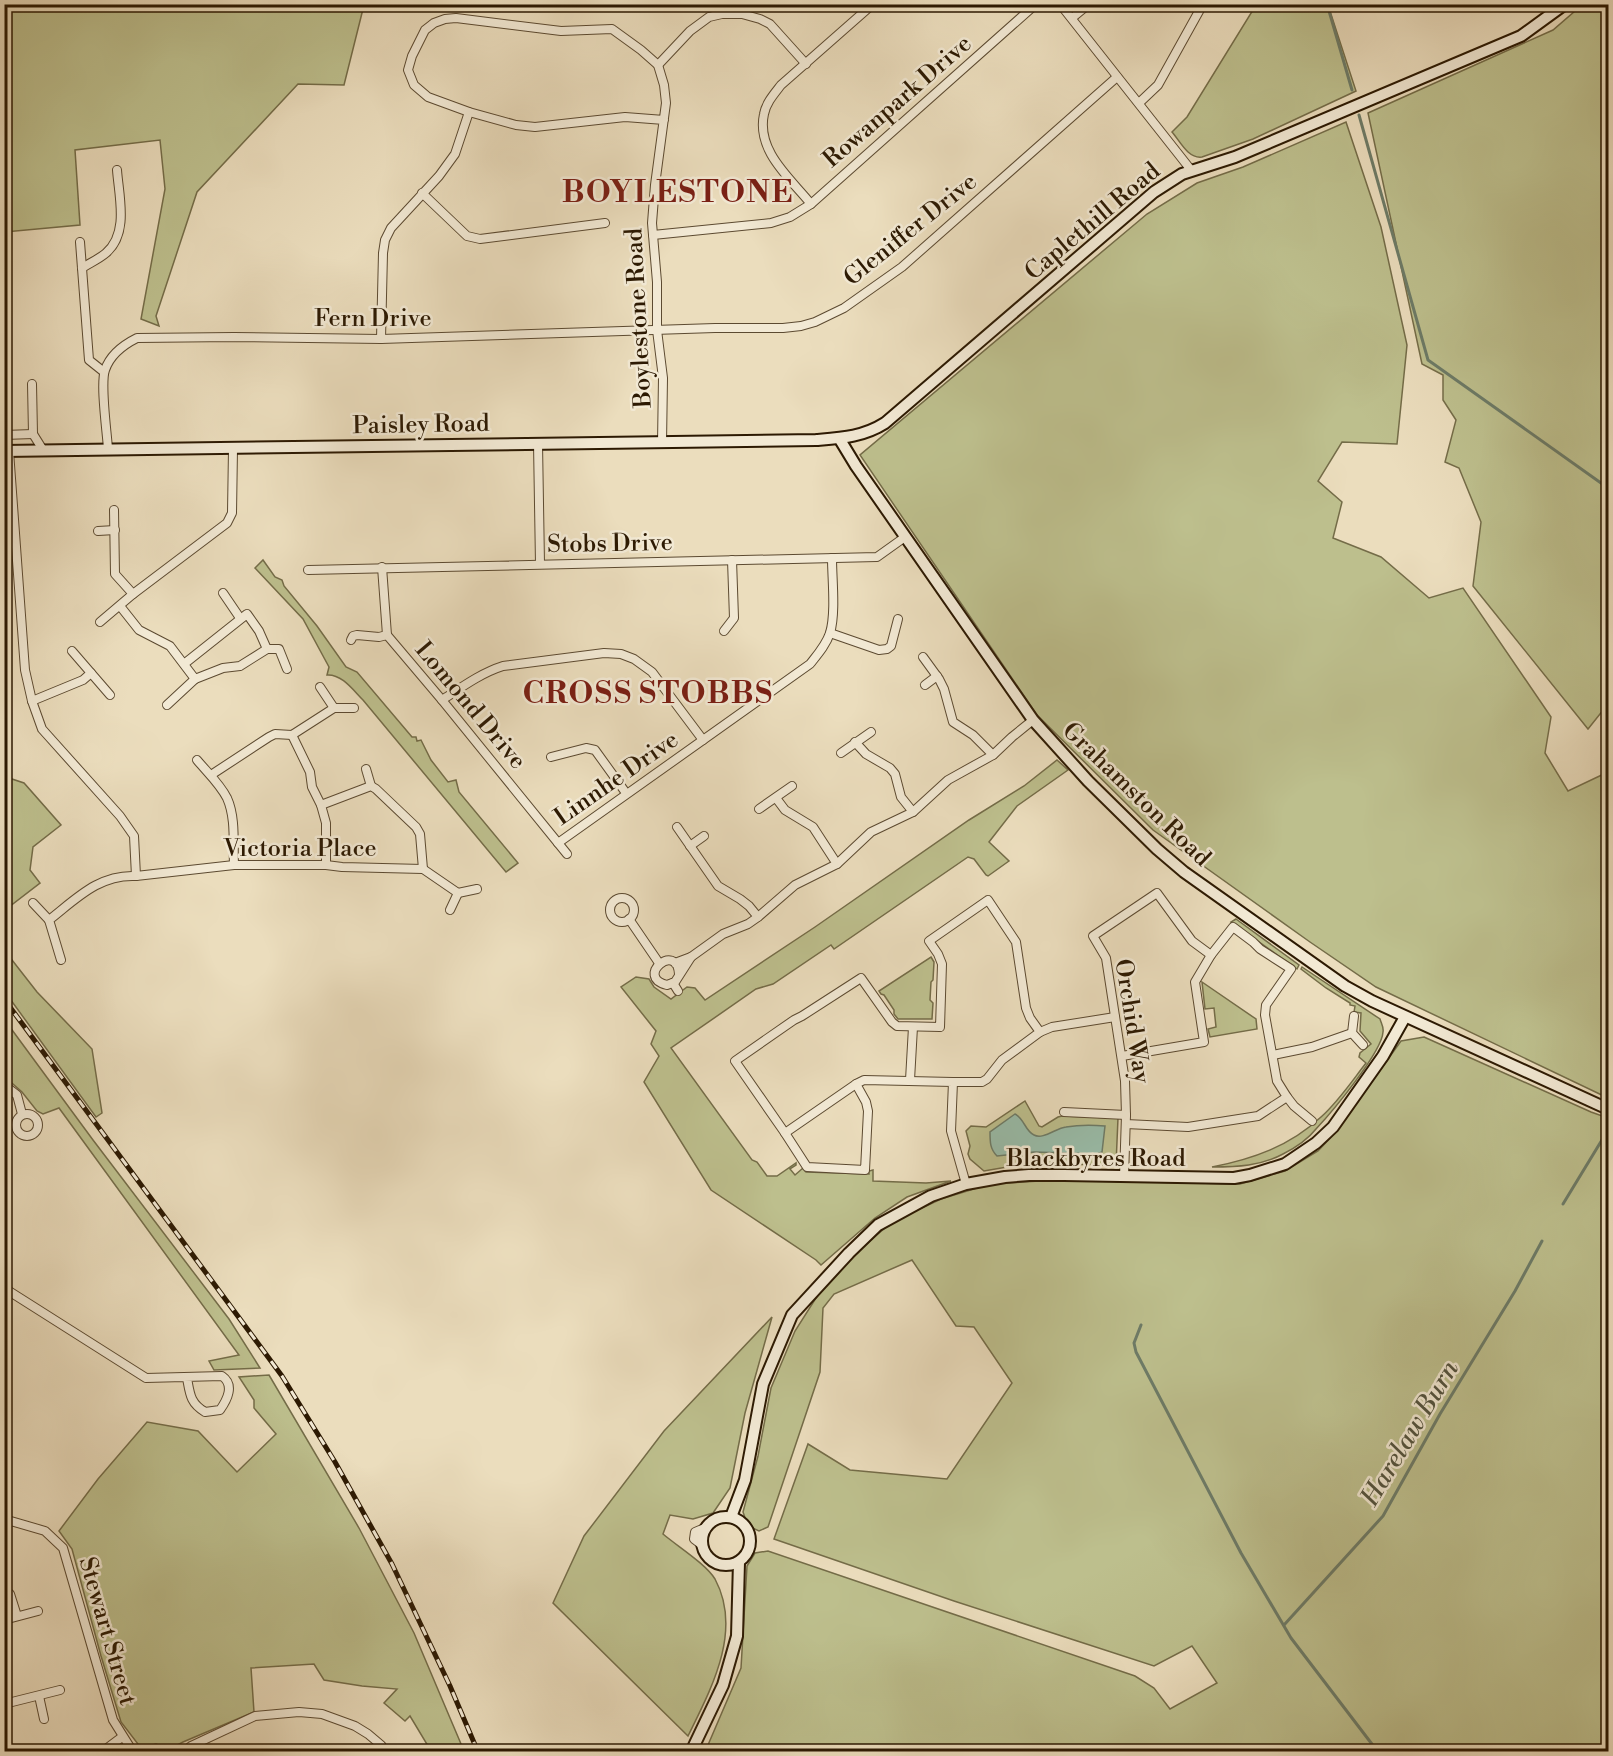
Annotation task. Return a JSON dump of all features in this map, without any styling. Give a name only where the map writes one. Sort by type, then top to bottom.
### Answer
[{"type":"main road","name":"Caplethill Road","points":[[839,438],[871,432],[885,423],[1170,180],[1191,170],[1235,157],[1521,36],[1564,4]]},
{"type":"main road","name":"Paisley Road","points":[[7,451],[662,443],[839,438]]},
{"type":"main road","name":"Grahamston Road","points":[[839,438],[1033,720],[1088,781],[1166,856],[1193,879],[1345,986],[1406,1017],[1608,1109]]},
{"type":"main road","name":"Blackbyres Road","points":[[731,1517],[744,1480],[763,1384],[792,1315],[878,1225],[931,1196],[966,1184],[1029,1175],[1234,1178],[1272,1169],[1297,1157],[1333,1127],[1383,1056],[1406,1017]]},
{"type":"main road","points":[[731,1517],[739,1520],[745,1526],[751,1542],[745,1557],[739,1562],[723,1565],[710,1559],[702,1545],[702,1537],[707,1527],[716,1519],[731,1517]]},
{"type":"main road","points":[[691,1752],[723,1685],[737,1636],[739,1562]]},
{"type":"street","points":[[811,204],[769,154],[763,125],[764,112],[780,85],[873,4]]},
{"type":"street","name":"Rowanpark Drive","points":[[653,235],[771,223],[790,217],[811,204],[1036,4]]},
{"type":"street","points":[[1060,4],[1191,170]]},
{"type":"street","points":[[1072,18],[1089,4]]},
{"type":"street","points":[[1138,103],[1158,85],[1203,4]]},
{"type":"street","points":[[664,120],[625,117],[535,127],[516,125],[469,112],[428,97],[414,85],[408,70],[425,30],[434,23],[456,18],[561,31],[612,29],[658,65],[690,31],[709,17],[742,14],[770,24],[806,64]]},
{"type":"street","name":"Boylestone Road","points":[[658,65],[666,103],[655,185],[653,235],[657,282],[657,330],[663,378],[662,443]]},
{"type":"street","name":"Gleniffer Drive","points":[[657,330],[792,327],[815,322],[844,308],[902,267],[1117,77]]},
{"type":"street","points":[[381,339],[385,240],[391,228],[439,176],[455,154],[469,112]]},
{"type":"street","points":[[82,268],[107,252],[113,246],[120,230],[117,170]]},
{"type":"street","points":[[422,193],[467,236],[480,238],[605,223]]},
{"type":"street","points":[[80,243],[89,360],[104,372],[108,449]]},
{"type":"street","name":"Fern Drive","points":[[104,372],[117,352],[126,343],[137,338],[381,339],[657,330]]},
{"type":"street","points":[[32,384],[33,434],[43,450]]},
{"type":"street","points":[[4,435],[33,434]]},
{"type":"street","points":[[538,443],[540,564]]},
{"type":"street","points":[[100,622],[227,523],[232,513],[233,448]]},
{"type":"street","points":[[7,451],[25,670],[33,700],[42,729],[120,816],[134,836],[136,876]]},
{"type":"street","points":[[114,510],[115,574],[133,594]]},
{"type":"street","points":[[98,531],[115,530]]},
{"type":"street","name":"Stobs Drive","points":[[308,570],[877,557],[905,537]]},
{"type":"street","name":"Linnhe Drive","points":[[558,843],[810,664],[819,654],[830,633],[833,621],[832,558]]},
{"type":"street","points":[[724,631],[734,618],[732,560]]},
{"type":"street","name":"Lomond Drive","points":[[382,567],[387,635],[567,854]]},
{"type":"street","points":[[223,593],[240,618]]},
{"type":"street","points":[[120,606],[139,630],[170,646],[195,679]]},
{"type":"street","points":[[184,664],[247,614],[259,631],[267,649]]},
{"type":"street","points":[[830,633],[883,650],[891,646],[898,619]]},
{"type":"street","points":[[351,640],[357,635],[379,637],[387,635]]},
{"type":"street","points":[[167,705],[195,679],[223,668],[240,666],[267,649],[279,649],[287,669]]},
{"type":"street","points":[[72,651],[110,694]]},
{"type":"street","points":[[442,700],[469,682],[503,666],[603,653],[621,654],[634,659],[652,672],[703,740]]},
{"type":"street","points":[[923,657],[947,695],[952,722],[973,735],[993,755]]},
{"type":"street","points":[[33,700],[83,680],[91,674]]},
{"type":"street","points":[[924,685],[937,676]]},
{"type":"street","points":[[320,687],[334,708]]},
{"type":"street","points":[[211,775],[269,737],[292,735],[334,708],[354,708]]},
{"type":"street","points":[[675,963],[691,957],[723,934],[748,924],[795,885],[837,864],[871,832],[913,812],[948,780],[993,755],[1033,720]]},
{"type":"street","points":[[841,753],[871,732]]},
{"type":"street","points":[[292,735],[310,772],[312,787],[327,823],[326,865]]},
{"type":"street","points":[[855,742],[866,754],[890,768],[895,774],[901,797],[913,812]]},
{"type":"street","points":[[551,757],[586,747],[595,750],[626,793]]},
{"type":"street","points":[[198,760],[226,797],[230,807],[233,820],[234,865]]},
{"type":"street","points":[[366,769],[371,786],[416,827],[420,834],[423,869],[458,893],[477,889]]},
{"type":"street","points":[[321,805],[371,786]]},
{"type":"street","points":[[759,809],[792,786]]},
{"type":"street","points":[[776,798],[785,810],[813,827],[837,864]]},
{"type":"street","points":[[677,827],[718,886],[740,899],[758,917]]},
{"type":"street","points":[[690,846],[704,836]]},
{"type":"street","name":"Victoria Place","points":[[49,920],[95,884],[115,877],[234,865],[326,865],[423,869]]},
{"type":"street","points":[[450,910],[458,893]]},
{"type":"street","name":"Orchid Way","points":[[1124,1177],[1126,1115],[1122,1056],[1106,958],[1093,936],[1156,893],[1192,941],[1211,955]]},
{"type":"street","points":[[855,1084],[866,1102],[868,1111],[865,1170],[807,1167],[735,1061],[861,978],[897,1026],[940,1028],[942,964],[929,941],[988,900],[1016,942],[1026,1008],[1040,1032]]},
{"type":"street","points":[[33,903],[49,920],[61,960]]},
{"type":"street","points":[[629,919],[659,963]]},
{"type":"street","points":[[1122,1056],[1204,1042],[1195,982],[1211,955],[1233,927],[1260,949],[1291,969],[1266,1005],[1264,1015],[1277,1081],[1294,1106],[1312,1121]]},
{"type":"street","points":[[673,983],[691,957]]},
{"type":"street","points":[[673,983],[663,984],[657,978],[655,970],[659,963],[667,960],[675,963],[679,974]]},
{"type":"street","points":[[673,983],[678,991]]},
{"type":"street","points":[[1354,1016],[1352,1032],[1363,1045]]},
{"type":"street","points":[[784,1133],[855,1084],[867,1079],[982,1082],[1002,1060],[1040,1032],[1052,1027],[1115,1017]]},
{"type":"street","points":[[910,1080],[913,1027]]},
{"type":"street","points":[[1273,1055],[1312,1047],[1352,1032]]},
{"type":"street","points":[[953,1082],[951,1131],[966,1184]]},
{"type":"street","points":[[4,1085],[17,1095],[22,1114]]},
{"type":"street","points":[[1126,1124],[1188,1127],[1258,1116],[1287,1097]]},
{"type":"street","name":"Orchid Way","points":[[1064,1112],[1126,1115]]},
{"type":"street","points":[[4,1288],[146,1378],[222,1376],[229,1384],[228,1400],[220,1410],[205,1412],[194,1406],[187,1378]]},
{"type":"street","name":"Stewart Street","points":[[4,1519],[45,1531],[63,1548],[113,1720],[133,1752]]},
{"type":"street","points":[[10,1594],[17,1616]]},
{"type":"street","points":[[4,1620],[38,1611]]},
{"type":"street","points":[[4,1704],[60,1690]]},
{"type":"street","points":[[39,1696],[44,1719]]},
{"type":"street","points":[[184,1752],[191,1746],[255,1716],[299,1712],[322,1714],[355,1726],[368,1734],[386,1752]]},
{"type":"street","points":[[102,1752],[122,1737]]},
{"type":"shaded area","points":[[4,5],[364,5],[344,85],[298,84],[197,192],[156,316],[159,326],[141,319],[165,189],[160,140],[75,150],[80,225],[5,232]]},
{"type":"shaded area","points":[[1256,5],[1328,5],[1356,91],[1253,139],[1197,157],[1185,149],[1172,132],[1187,117]]},
{"type":"shaded area","points":[[1582,5],[1608,5],[1608,704],[1588,729],[1473,586],[1481,522],[1459,468],[1445,462],[1456,420],[1443,400],[1443,375],[1422,364],[1368,113],[1553,30]]},
{"type":"shaded area","points":[[1346,122],[1381,227],[1407,345],[1397,444],[1342,442],[1318,481],[1342,502],[1333,538],[1381,557],[1429,598],[1463,588],[1551,717],[1545,753],[1568,791],[1608,772],[1608,1098],[1376,987],[1153,830],[1037,715],[860,455],[1147,214],[1197,183],[1243,167]]},
{"type":"shaded area","points":[[263,560],[275,577],[282,580],[284,586],[317,626],[346,667],[357,672],[412,737],[416,737],[417,741],[421,740],[431,760],[448,782],[456,780],[459,792],[518,863],[506,872],[363,700],[338,677],[327,675],[329,667],[303,619],[255,568]]},
{"type":"shaded area","points":[[1057,760],[1068,770],[1017,806],[989,842],[1009,861],[988,876],[974,859],[968,857],[834,949],[831,945],[773,984],[756,989],[671,1048],[752,1160],[757,1162],[767,1176],[777,1176],[796,1163],[790,1169],[795,1175],[803,1168],[806,1172],[869,1174],[869,1171],[873,1170],[873,1181],[926,1183],[951,1181],[907,1197],[875,1218],[821,1265],[711,1190],[644,1082],[659,1056],[651,1044],[656,1031],[621,987],[636,977],[649,979],[654,987],[671,999],[687,987],[695,988],[705,1000],[969,820],[1024,786]]},
{"type":"shaded area","points":[[4,775],[24,783],[61,825],[33,847],[30,870],[40,883],[5,910]]},
{"type":"shaded area","points":[[1236,919],[1299,965],[1297,969],[1231,922]]},
{"type":"shaded area","points":[[5,951],[37,992],[92,1049],[102,1113],[96,1117],[5,992]]},
{"type":"shaded area","points":[[931,957],[934,962],[930,1000],[933,1003],[932,1019],[898,1019],[884,995],[879,991]]},
{"type":"shaded area","points":[[1302,967],[1380,1019],[1383,1030],[1380,1041],[1366,1067],[1344,1096],[1313,1133],[1301,1143],[1266,1161],[1240,1166],[1212,1167],[1270,1150],[1297,1136],[1327,1111],[1366,1063],[1359,1057],[1360,1053],[1371,1044],[1360,1031],[1361,1013],[1354,1012],[1355,1006],[1326,988],[1301,969]]},
{"type":"shaded area","points":[[1202,982],[1256,1019],[1257,1029],[1210,1037],[1208,1029],[1216,1027],[1214,1008],[1205,1009]]},
{"type":"shaded area","points":[[4,1019],[229,1319],[260,1368],[214,1370],[209,1361],[239,1355],[59,1108],[43,1114],[37,1111],[22,1092],[5,1077]]},
{"type":"shaded area","points":[[1424,1037],[1608,1118],[1608,1751],[705,1752],[741,1668],[747,1566],[755,1553],[768,1551],[1135,1676],[1154,1688],[1170,1709],[1217,1683],[1192,1646],[1154,1666],[774,1539],[808,1444],[850,1470],[947,1479],[1012,1383],[974,1327],[956,1326],[912,1260],[834,1294],[823,1308],[820,1372],[768,1527],[759,1531],[748,1526],[743,1512],[758,1456],[771,1388],[795,1331],[821,1290],[858,1251],[892,1222],[941,1199],[990,1184],[1055,1180],[1240,1184],[1285,1171],[1318,1151],[1335,1133],[1401,1041]]},
{"type":"shaded area","points":[[1025,1101],[1039,1126],[1042,1127],[1062,1116],[1118,1118],[1116,1165],[1044,1164],[984,1171],[970,1159],[968,1154],[970,1146],[966,1131],[971,1126],[986,1127]]},
{"type":"shaded area","points":[[1015,1114],[1028,1131],[1038,1136],[1066,1127],[1105,1126],[1102,1152],[1097,1154],[1034,1152],[997,1156],[991,1145],[990,1132]]},
{"type":"shaded area","points":[[772,1317],[745,1413],[730,1488],[713,1513],[693,1519],[670,1515],[663,1534],[711,1573],[723,1599],[726,1619],[721,1659],[706,1699],[688,1736],[553,1603],[584,1536],[664,1431]]},
{"type":"shaded area","points":[[269,1375],[359,1528],[414,1633],[464,1751],[431,1751],[410,1716],[405,1721],[384,1703],[397,1689],[324,1680],[314,1664],[251,1668],[254,1712],[170,1749],[156,1744],[141,1748],[121,1722],[72,1549],[59,1531],[98,1479],[147,1422],[198,1431],[237,1472],[276,1434],[254,1408],[254,1400],[239,1377]]},
{"type":"waterway","points":[[1327,4],[1352,90]]},
{"type":"waterway","points":[[1359,115],[1428,360],[1608,488]]},
{"type":"waterway","points":[[1563,1204],[1608,1130]]},
{"type":"waterway","name":"Harelaw Burn","points":[[1284,1625],[1383,1516],[1542,1241]]},
{"type":"waterway","points":[[1141,1325],[1134,1343],[1136,1352],[1241,1553],[1291,1638],[1378,1752]]},
{"type":"railway","points":[[4,999],[282,1376],[335,1462],[392,1564],[450,1686],[478,1752]]},
{"type":"district","name":"BOYLESTONE","points":[[678,192]]},
{"type":"district","name":"CROSS STOBBS","points":[[648,693]]}]
